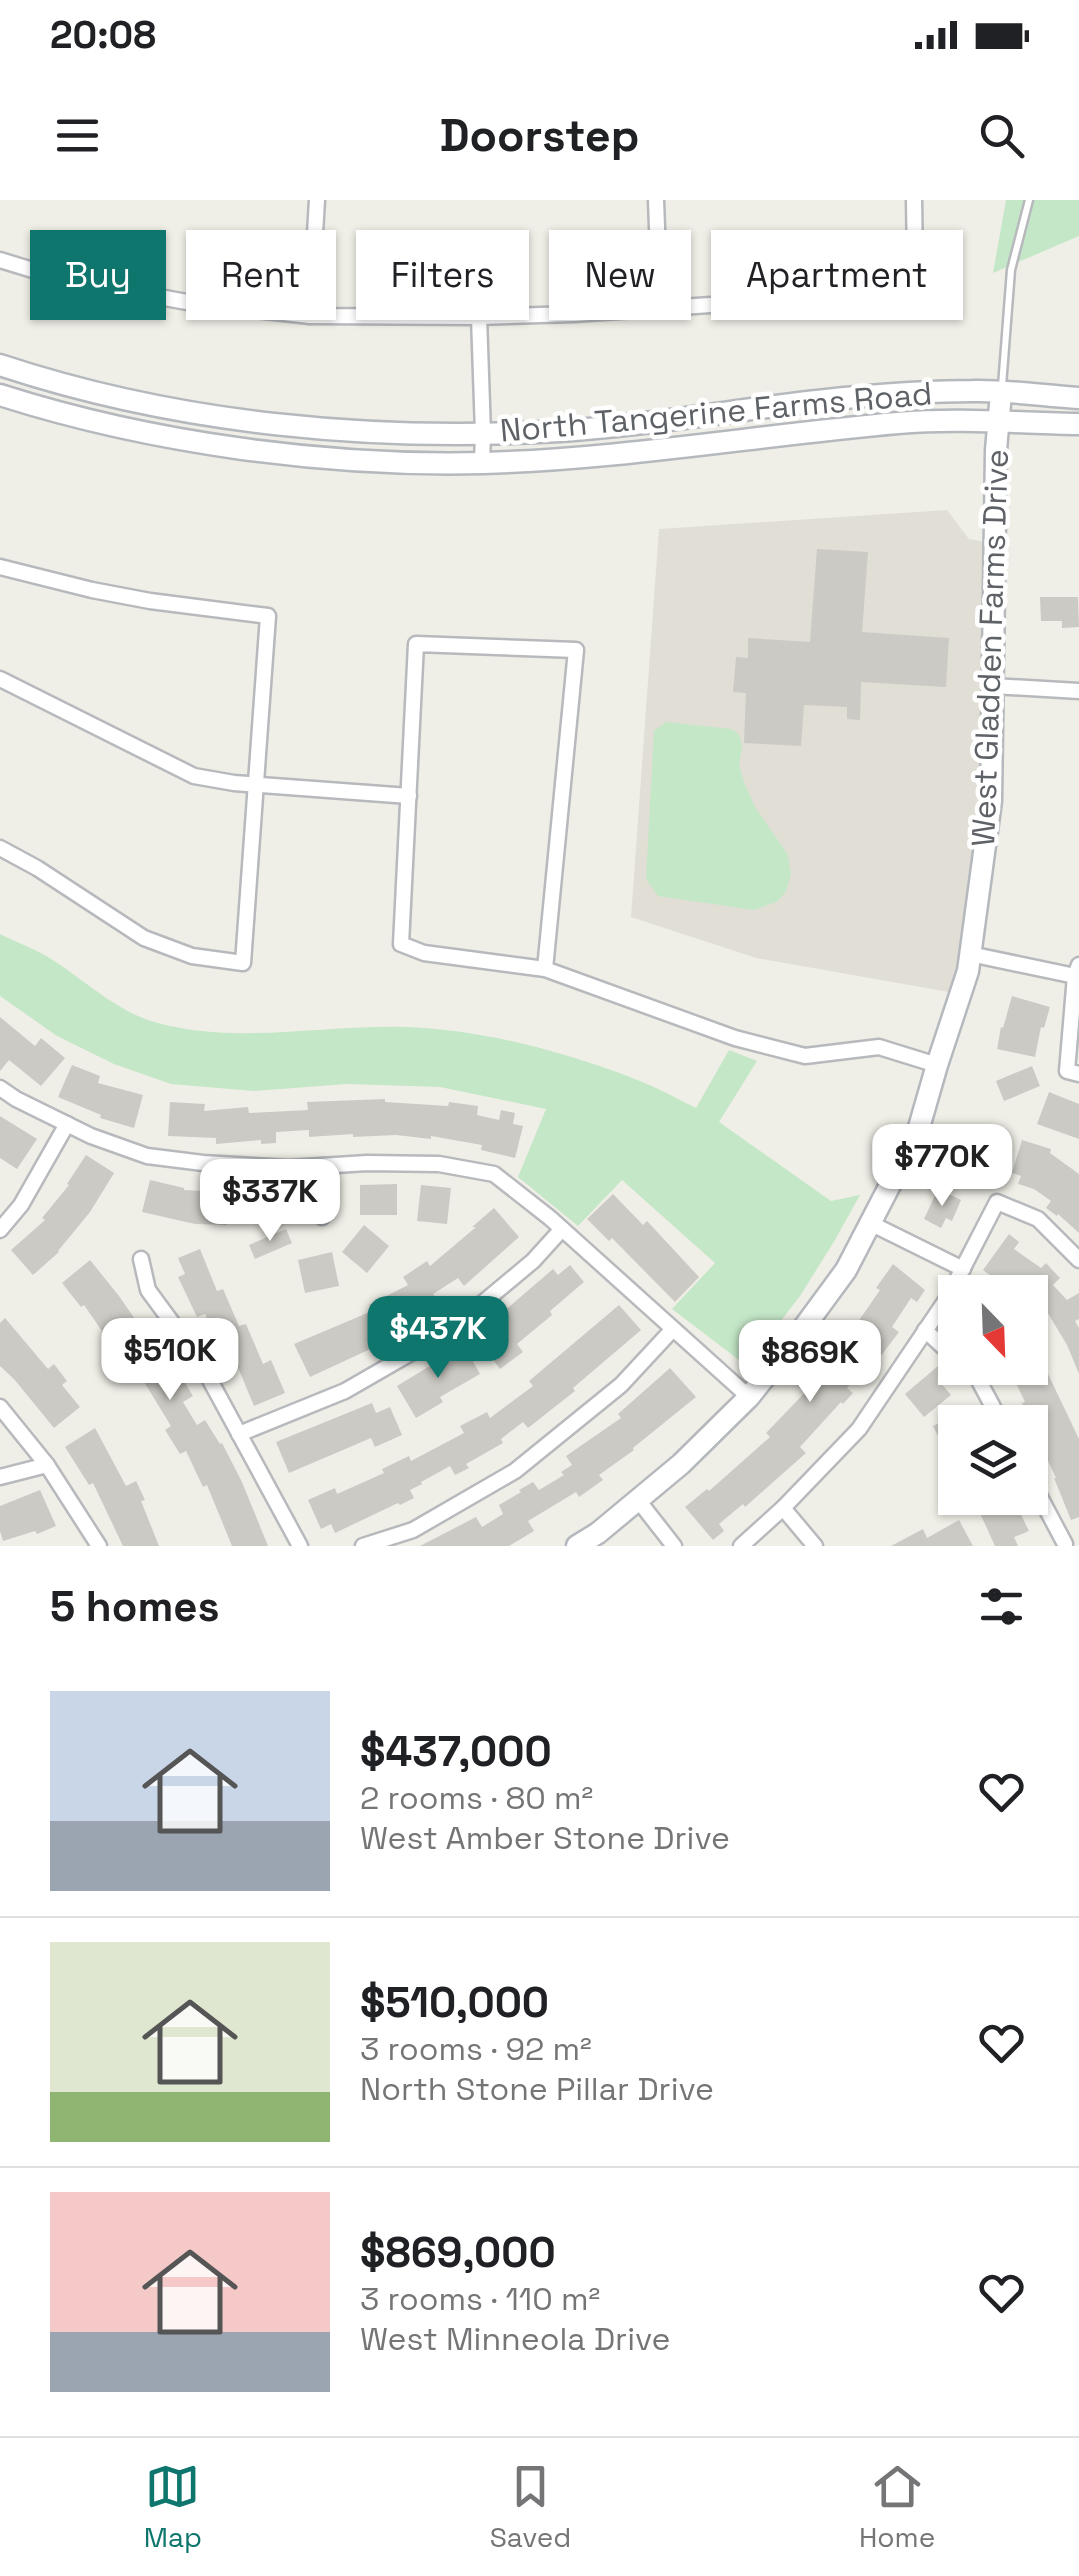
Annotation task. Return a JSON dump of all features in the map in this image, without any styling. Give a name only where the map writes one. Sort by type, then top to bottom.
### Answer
[{"type":"main road","name":"North Tangerine Farms Road","points":[[0,365],[124,398],[319,429],[559,431],[846,398],[974,391],[1079,398]]},
{"type":"main road","name":"West Gladden Farms Drive","points":[[577,1546],[681,1464],[749,1397],[846,1270],[918,1131],[968,971],[991,801],[1001,392]]},
{"type":"main road","name":"North Tangerine Farms Road","points":[[0,395],[118,426],[229,447],[316,457],[482,463],[582,457],[903,423],[1079,424]]},
{"type":"street","points":[[314,230],[316,200]]},
{"type":"street","points":[[656,200],[657,230]]},
{"type":"street","points":[[691,307],[726,304],[806,287],[915,259],[914,200]]},
{"type":"street","points":[[0,260],[62,279],[186,301]]},
{"type":"street","points":[[479,320],[482,463]]},
{"type":"street","points":[[0,567],[150,601],[268,616],[243,963],[192,956],[144,938],[0,848]]},
{"type":"street","points":[[545,968],[576,650],[416,644],[401,944],[424,953],[545,968],[735,1038],[788,1052],[806,1056],[879,1047],[937,1064]]},
{"type":"street","points":[[0,679],[194,776],[256,786],[409,796]]},
{"type":"street","points":[[992,686],[1079,691]]},
{"type":"street","points":[[970,954],[1077,971],[1073,1072]]},
{"type":"street","points":[[0,1088],[91,1136],[147,1156],[289,1168],[438,1164],[494,1174],[562,1229],[749,1397]]},
{"type":"street","points":[[0,1230],[22,1205],[67,1124]]},
{"type":"street","points":[[322,1166],[322,1217]]},
{"type":"street","points":[[740,1546],[783,1508],[859,1429],[948,1297],[998,1202],[1038,1219],[1079,1260]]},
{"type":"street","points":[[870,1223],[963,1268]]},
{"type":"street","points":[[239,1434],[345,1391],[449,1332],[533,1260],[562,1229]]},
{"type":"street","points":[[142,1259],[148,1290],[198,1358],[300,1546]]},
{"type":"street","points":[[363,1546],[413,1530],[514,1472],[621,1385],[673,1329]]},
{"type":"street","points":[[925,1330],[938,1342]]},
{"type":"street","points":[[0,1407],[47,1465],[99,1546]]},
{"type":"street","points":[[0,1477],[47,1465]]},
{"type":"street","points":[[638,1500],[674,1546]]},
{"type":"street","points":[[783,1508],[814,1546]]},
{"type":"street","points":[[1048,1509],[1068,1543]]},
{"type":"lane","points":[[1001,392],[1011,270],[1029,200]]},
{"type":"shaded area","points":[[947,510],[969,539],[995,544],[991,801],[960,994],[756,958],[631,917],[659,529]]},
{"type":"green space","points":[[1006,200],[1079,200],[1079,236],[993,273]]},
{"type":"green space","points":[[666,722],[731,729],[739,734],[739,765],[744,782],[755,807],[788,855],[791,875],[785,893],[776,902],[754,910],[658,896],[646,879],[654,731]]},
{"type":"green space","points":[[0,934],[48,957],[128,1011],[158,1023],[189,1029],[251,1033],[407,1027],[465,1032],[579,1059],[643,1082],[696,1108],[729,1050],[757,1061],[719,1122],[831,1201],[860,1195],[800,1296],[754,1356],[739,1360],[672,1309],[715,1263],[622,1180],[578,1226],[518,1177],[546,1109],[440,1087],[347,1084],[254,1091],[171,1084],[114,1064],[57,1036],[0,996]]},
{"type":"building","points":[[817,549],[868,552],[862,632],[949,638],[946,687],[861,682],[860,720],[847,719],[847,707],[804,705],[801,746],[744,743],[746,693],[733,692],[736,657],[748,658],[748,638],[810,642]]},
{"type":"building","points":[[1040,597],[1078,597],[1079,627],[1062,628],[1062,621],[1041,621]]},
{"type":"building","points":[[1012,996],[1050,1007],[1035,1057],[997,1049]]},
{"type":"building","points":[[0,1017],[35,1046],[41,1038],[65,1058],[41,1086],[9,1060],[0,1071]]},
{"type":"building","points":[[72,1065],[100,1076],[98,1083],[143,1095],[134,1128],[100,1118],[101,1115],[58,1097]]},
{"type":"building","points":[[1032,1066],[1040,1086],[1004,1101],[996,1081]]},
{"type":"building","points":[[1049,1092],[1079,1104],[1079,1139],[1037,1124]]},
{"type":"building","points":[[385,1099],[478,1106],[477,1115],[499,1120],[501,1110],[515,1113],[513,1124],[523,1126],[515,1158],[481,1150],[482,1145],[431,1136],[309,1137],[309,1130],[276,1132],[276,1143],[261,1144],[261,1140],[216,1144],[216,1138],[168,1136],[170,1102],[205,1104],[204,1111],[248,1107],[249,1113],[308,1110],[307,1102]]},
{"type":"building","points":[[0,1116],[37,1139],[17,1169],[0,1158]]},
{"type":"building","points":[[1022,1140],[1051,1149],[1050,1153],[1079,1174],[1079,1233],[1046,1208],[1051,1201],[1018,1184],[1021,1176],[1012,1173]]},
{"type":"building","points":[[86,1155],[114,1173],[59,1252],[33,1275],[11,1250],[45,1220],[42,1218],[69,1185]]},
{"type":"building","points":[[150,1180],[184,1190],[241,1193],[279,1188],[280,1220],[195,1224],[142,1212]]},
{"type":"building","points":[[397,1184],[397,1215],[360,1215],[360,1185]]},
{"type":"building","points":[[421,1185],[451,1188],[447,1224],[417,1221]]},
{"type":"building","points":[[938,1189],[961,1200],[952,1221],[946,1218],[941,1228],[924,1219]]},
{"type":"building","points":[[613,1194],[643,1225],[647,1221],[699,1277],[675,1302],[612,1238],[609,1241],[587,1219]]},
{"type":"building","points":[[494,1208],[519,1237],[464,1286],[458,1278],[433,1294],[438,1302],[411,1319],[413,1324],[379,1345],[310,1377],[294,1344],[372,1311],[369,1305],[408,1285],[403,1277],[427,1261],[430,1266]]},
{"type":"building","points":[[364,1225],[389,1246],[367,1273],[342,1252]]},
{"type":"building","points":[[286,1229],[292,1243],[255,1259],[249,1245]]},
{"type":"building","points":[[1009,1234],[1019,1242],[1014,1249],[1041,1268],[1046,1263],[1060,1278],[1053,1285],[1067,1300],[1079,1293],[1079,1319],[1075,1321],[1079,1328],[1079,1374],[1048,1313],[1048,1275],[990,1275],[983,1270]]},
{"type":"building","points":[[200,1249],[217,1291],[223,1289],[239,1326],[246,1324],[263,1364],[271,1360],[285,1393],[254,1406],[237,1365],[229,1369],[205,1314],[197,1317],[178,1277],[185,1274],[178,1258]]},
{"type":"building","points":[[332,1252],[339,1286],[305,1293],[298,1260]]},
{"type":"building","points":[[90,1260],[175,1366],[193,1396],[183,1402],[197,1425],[205,1420],[222,1443],[268,1546],[232,1546],[207,1485],[203,1487],[186,1451],[180,1454],[165,1430],[171,1426],[141,1377],[62,1283]]},
{"type":"building","points":[[893,1264],[925,1290],[917,1302],[911,1298],[892,1327],[899,1332],[867,1374],[863,1370],[847,1388],[853,1393],[800,1447],[806,1453],[745,1507],[743,1504],[719,1524],[724,1531],[713,1540],[685,1507],[770,1437],[766,1433],[817,1380],[812,1376],[860,1319]]},
{"type":"building","points":[[570,1265],[584,1282],[517,1344],[523,1352],[500,1369],[482,1345],[489,1339],[484,1331],[553,1269],[558,1275]]},
{"type":"building","points":[[619,1305],[641,1330],[528,1428],[523,1422],[501,1439],[503,1443],[466,1464],[469,1468],[455,1475],[450,1466],[421,1482],[410,1490],[414,1498],[400,1505],[335,1533],[331,1524],[321,1529],[308,1500],[335,1488],[337,1494],[384,1473],[382,1469],[409,1456],[411,1461],[464,1433],[460,1426],[487,1412],[490,1418],[533,1386],[529,1381]]},
{"type":"building","points":[[5,1318],[48,1369],[54,1364],[67,1381],[62,1385],[80,1407],[54,1428],[0,1366],[0,1323]]},
{"type":"building","points":[[464,1345],[480,1374],[440,1397],[443,1402],[416,1418],[397,1386]]},
{"type":"building","points":[[938,1366],[938,1385],[951,1395],[924,1417],[905,1394]]},
{"type":"building","points":[[670,1368],[696,1397],[599,1475],[603,1480],[579,1497],[576,1492],[528,1521],[534,1531],[509,1546],[420,1546],[476,1517],[482,1527],[503,1514],[499,1505],[519,1490],[533,1482],[539,1490],[564,1475],[561,1472],[572,1465],[566,1456],[621,1418],[618,1414]]},
{"type":"building","points":[[1048,1374],[1079,1439],[1079,1517],[1071,1520],[1048,1461],[1048,1405],[1023,1405],[1017,1385],[1048,1385]]},
{"type":"building","points":[[372,1403],[376,1413],[390,1407],[402,1435],[375,1447],[371,1438],[289,1473],[276,1442]]},
{"type":"building","points":[[95,1428],[126,1486],[136,1481],[159,1546],[123,1546],[93,1483],[89,1485],[65,1447]]},
{"type":"building","points":[[40,1490],[56,1526],[3,1541],[0,1506]]},
{"type":"building","points":[[981,1515],[1021,1515],[1029,1531],[1014,1537],[1018,1546],[995,1546]]},
{"type":"building","points":[[959,1520],[973,1546],[891,1546],[923,1529],[927,1538]]}]
